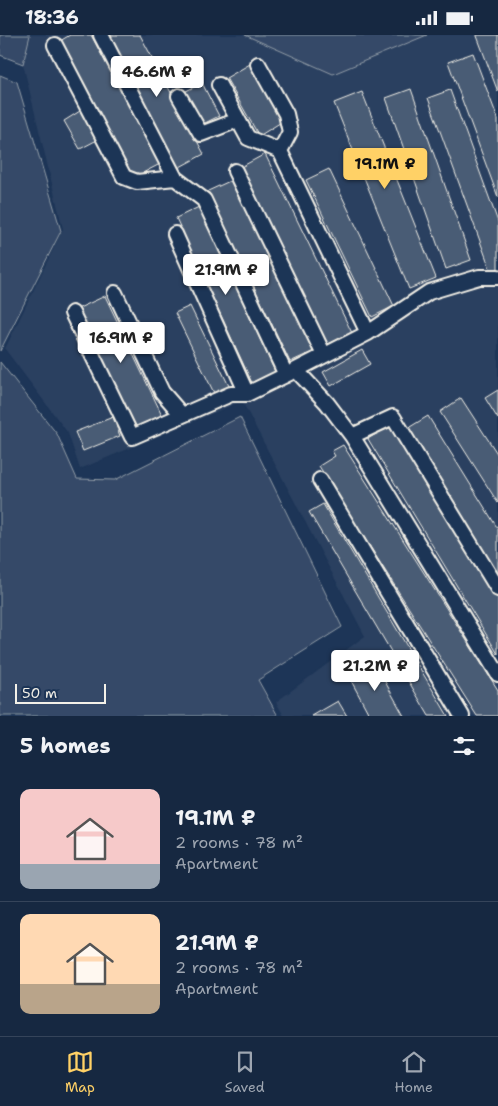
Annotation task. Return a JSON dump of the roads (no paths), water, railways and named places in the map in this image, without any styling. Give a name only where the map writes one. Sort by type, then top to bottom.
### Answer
[{"type":"lane","points":[[101,35],[175,178],[204,200],[291,372],[326,403],[352,436],[498,674]]},
{"type":"lane","points":[[55,45],[124,177],[137,182],[175,178]]},
{"type":"lane","points":[[258,64],[286,115],[290,132],[280,151]]},
{"type":"lane","points":[[220,85],[248,138],[280,151],[368,333]]},
{"type":"lane","points":[[179,96],[201,134],[238,120]]},
{"type":"lane","points":[[235,171],[324,355]]},
{"type":"lane","points":[[175,234],[247,394]]},
{"type":"lane","points":[[72,313],[132,437],[231,394],[247,394],[368,333],[429,293],[479,277],[498,277]]},
{"type":"lane","points":[[115,293],[162,392],[182,415]]},
{"type":"lane","points":[[352,436],[393,417],[498,589]]},
{"type":"lane","points":[[320,480],[462,716]]}]
